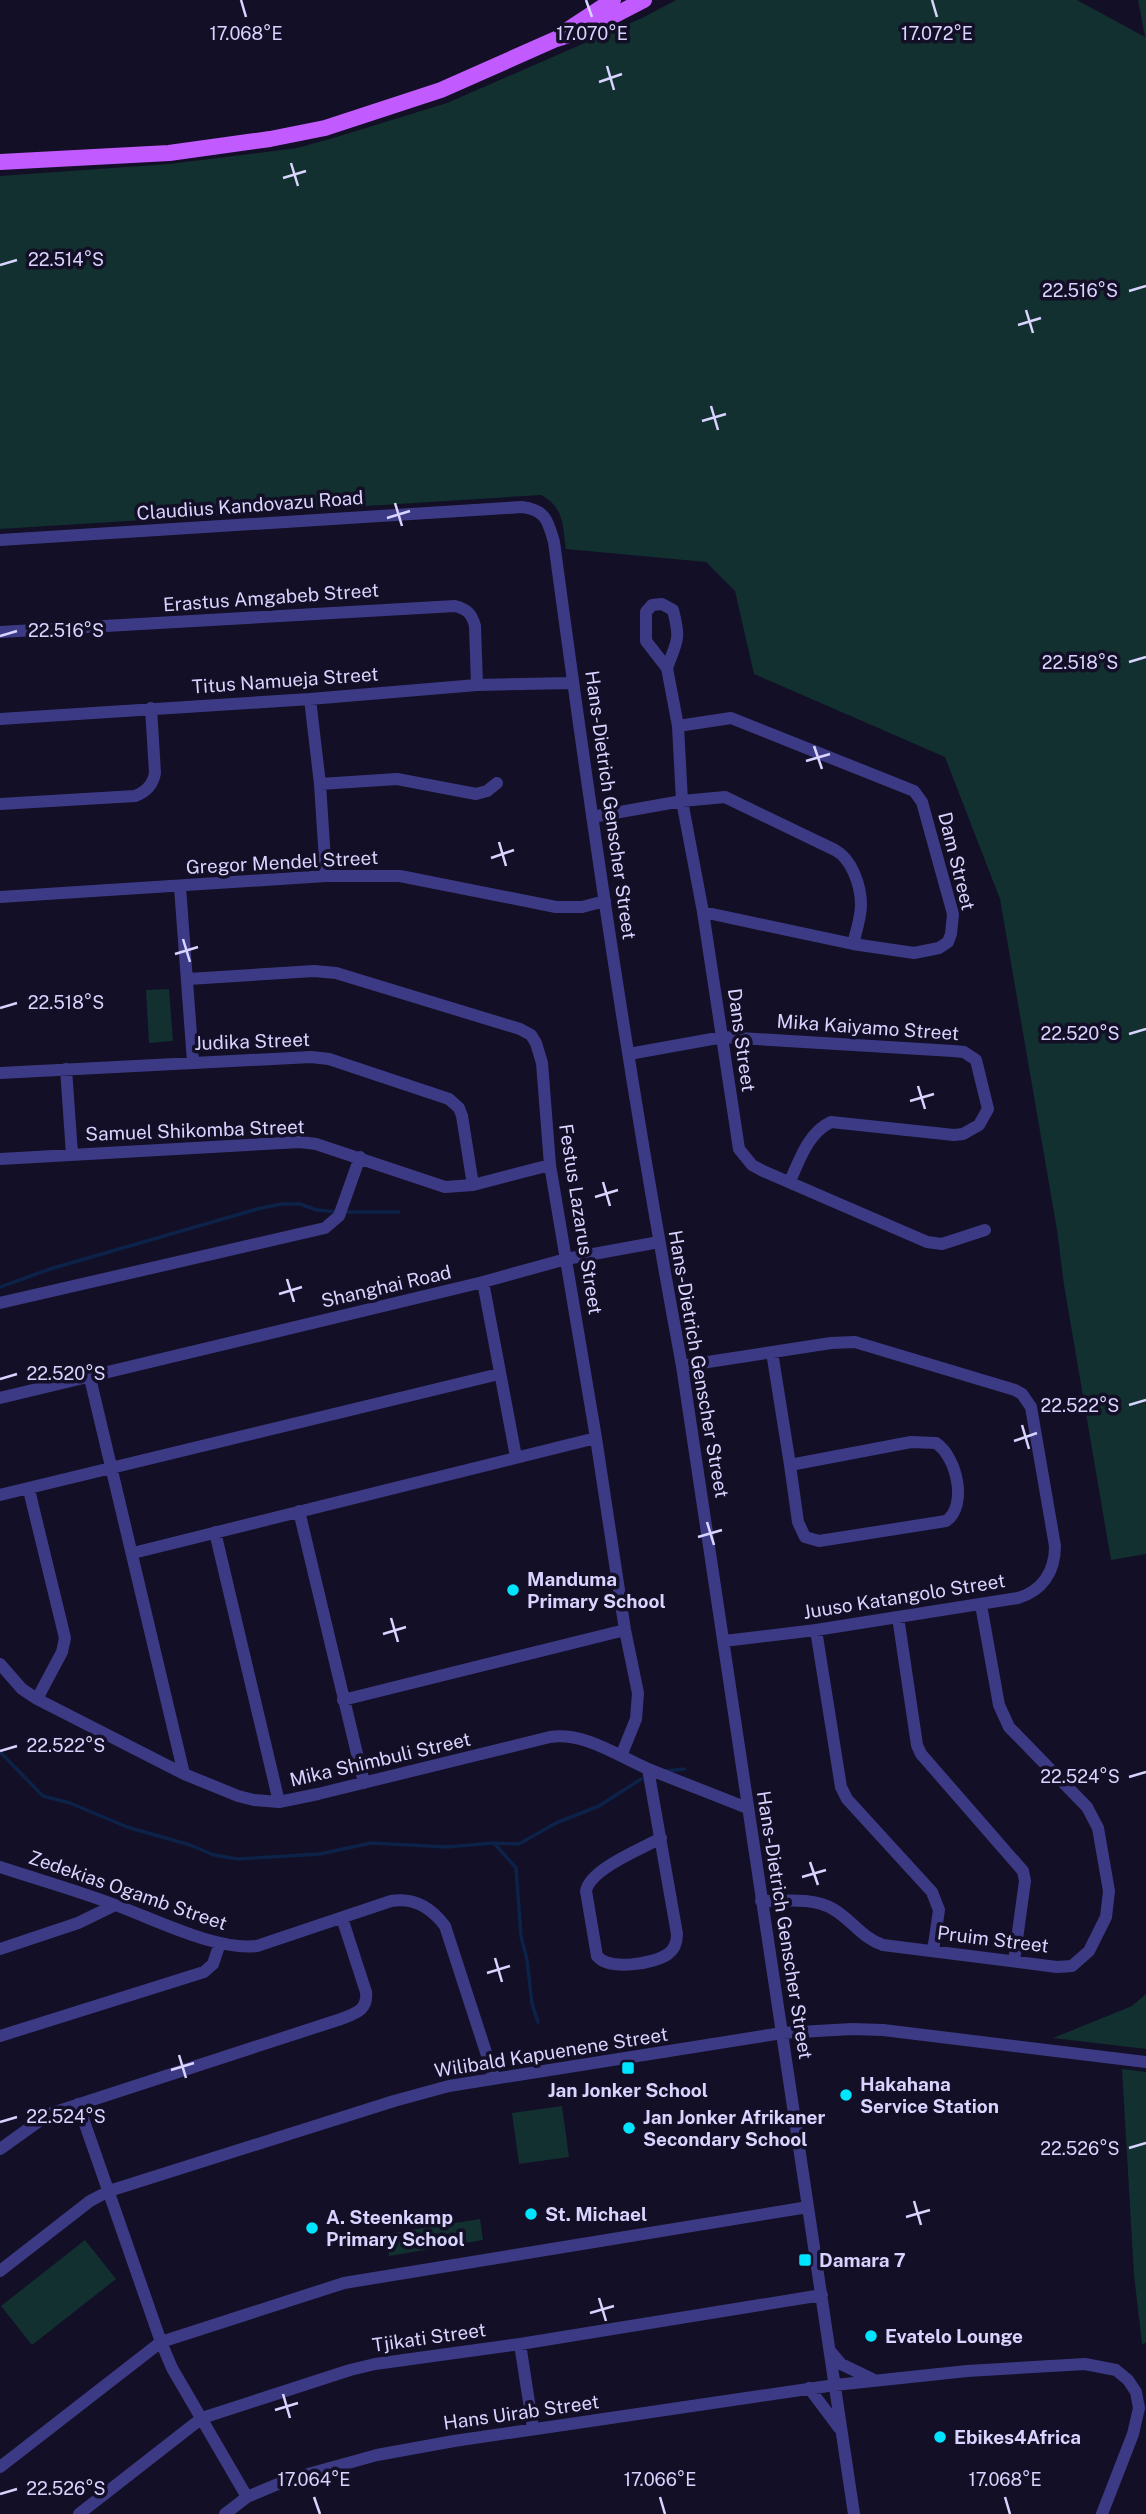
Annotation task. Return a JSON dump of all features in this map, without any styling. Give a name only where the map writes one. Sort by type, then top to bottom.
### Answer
[{"type":"main road","points":[[556,39],[568,28],[613,0]]},
{"type":"main road","points":[[0,163],[169,153],[302,133],[441,90],[556,39],[588,29],[644,0]]},
{"type":"street","name":"Claudius Kandovazu Road","points":[[0,540],[522,506],[536,509],[543,514]]},
{"type":"street","name":"Hans-Dietrich Genscher Street","points":[[543,514],[554,542],[592,817],[659,1242],[682,1366],[854,2514]]},
{"type":"street","name":"Dans Street","points":[[667,668],[678,640],[673,610],[662,604],[652,605],[646,612],[646,640],[667,668],[678,726],[682,801],[703,912],[739,1149],[752,1165],[927,1242],[942,1244],[985,1230]]},
{"type":"street","name":"Erastus Amgabeb Street","points":[[0,632],[455,606],[464,608],[473,617],[477,685]]},
{"type":"street","name":"Titus Namueja Street","points":[[0,719],[477,685],[572,682]]},
{"type":"street","points":[[310,699],[320,784],[326,876]]},
{"type":"street","points":[[0,804],[135,796],[143,793],[154,780],[155,773],[151,708]]},
{"type":"street","name":"Dam Street","points":[[678,726],[731,718],[914,791],[918,796],[953,914],[948,942],[939,948],[923,952],[853,944],[703,912]]},
{"type":"street","points":[[320,784],[397,779],[476,794],[487,791],[497,783]]},
{"type":"street","points":[[592,817],[682,801],[724,797],[842,853],[850,864],[861,903],[853,944]]},
{"type":"street","name":"Gregor Mendel Street","points":[[0,897],[326,876],[400,876],[556,907],[582,907],[605,901]]},
{"type":"street","points":[[180,887],[193,1062]]},
{"type":"street","name":"Festus Lazarus Street","points":[[188,979],[314,971],[336,973],[520,1029],[531,1035],[536,1043],[542,1063],[550,1165],[638,1701],[636,1718],[621,1756]]},
{"type":"street","name":"Mika Kaiyamo Street","points":[[629,1054],[723,1037],[964,1052],[976,1060],[988,1109],[979,1125],[970,1131],[943,1135],[831,1122],[822,1126],[812,1136],[789,1181]]},
{"type":"street","name":"Judika Street","points":[[0,1073],[193,1062],[321,1058],[341,1062],[442,1095],[454,1104],[461,1116],[473,1185]]},
{"type":"street","points":[[66,1069],[72,1154]]},
{"type":"street","name":"Samuel Shikomba Street","points":[[0,1159],[290,1142],[316,1144],[445,1186],[473,1185],[550,1165]]},
{"type":"street","points":[[0,1303],[325,1227],[339,1216],[360,1157]]},
{"type":"street","name":"Shanghai Road","points":[[0,1398],[483,1282],[566,1259],[659,1242]]},
{"type":"street","points":[[483,1282],[516,1457]]},
{"type":"street","name":"Juuso Katangolo Street","points":[[682,1366],[838,1342],[863,1344],[1005,1386],[1022,1394],[1034,1417],[1055,1546],[1054,1562],[1046,1579],[1029,1595],[816,1630],[724,1641]]},
{"type":"street","points":[[772,1352],[800,1530],[810,1540],[819,1541],[946,1521],[957,1508],[953,1464],[944,1448],[936,1443],[911,1442],[790,1465]]},
{"type":"street","points":[[0,1495],[499,1374]]},
{"type":"street","points":[[90,1378],[184,1774]]},
{"type":"street","points":[[133,1553],[596,1438]]},
{"type":"street","points":[[29,1490],[65,1638],[62,1653],[37,1699]]},
{"type":"street","points":[[299,1511],[364,1783]]},
{"type":"street","points":[[215,1532],[279,1802]]},
{"type":"street","name":"Pruim Street","points":[[761,1901],[818,1903],[834,1909],[875,1942],[933,1951],[1063,1967],[1079,1961],[1089,1951],[1106,1917],[1110,1891],[1095,1819],[1087,1807],[1009,1727],[1004,1718],[999,1705],[981,1605]]},
{"type":"street","points":[[898,1617],[917,1745],[921,1755],[1023,1871],[1025,1881],[1014,1961]]},
{"type":"street","points":[[343,1700],[625,1630]]},
{"type":"street","points":[[816,1630],[841,1787],[847,1799],[932,1892],[939,1910],[933,1951]]},
{"type":"street","name":"Mika Shimbuli Street","points":[[0,1664],[22,1689],[37,1699],[184,1774],[254,1800],[279,1802],[559,1736],[576,1737],[747,1808]]},
{"type":"street","points":[[648,1769],[661,1839],[677,1943],[666,1955],[628,1965],[608,1965],[597,1956],[587,1884],[597,1873],[661,1839]]},
{"type":"street","name":"Zedekias Ogamb Street","points":[[0,1867],[220,1943],[243,1947],[257,1946],[401,1900],[421,1904],[434,1912],[445,1926],[494,2077]]},
{"type":"street","points":[[0,1949],[78,1923],[115,1905]]},
{"type":"street","points":[[0,2149],[49,2114],[341,2019],[362,2009],[366,2005],[366,1992],[342,1918]]},
{"type":"street","points":[[0,2036],[204,1972],[213,1964],[220,1943]]},
{"type":"street","name":"Wilibald Kapuenene Street","points":[[0,2271],[90,2201],[109,2191],[394,2101],[494,2077],[782,2033],[852,2029],[883,2030],[1146,2062]]},
{"type":"street","points":[[78,2104],[172,2368],[247,2497]]},
{"type":"street","points":[[0,2467],[161,2342],[354,2280],[808,2207]]},
{"type":"street","name":"Tjikati Street","points":[[79,2514],[202,2418],[374,2364],[520,2344],[822,2295]]},
{"type":"street","points":[[520,2344],[533,2428]]},
{"type":"street","points":[[830,2351],[841,2364],[876,2381]]},
{"type":"street","name":"Hans Uirab Street","points":[[225,2514],[247,2497],[290,2479],[377,2455],[533,2428],[809,2388],[967,2371],[1085,2364],[1116,2370],[1128,2379],[1136,2392],[1139,2408],[1133,2434],[1102,2514]]},
{"type":"street","points":[[809,2388],[842,2431]]},
{"type":"green space","points":[[676,0],[1077,0],[1145,37],[1138,0],[1146,0],[1146,1554],[1111,1560],[1000,899],[945,757],[754,674],[735,591],[706,562],[566,549],[558,511],[541,495],[0,529],[0,176],[169,164],[297,148],[447,103],[642,18]]},
{"type":"green space","points":[[169,989],[173,1041],[149,1043],[146,990]]},
{"type":"green space","points":[[1146,1994],[1146,2049],[1053,2038],[1132,2006]]},
{"type":"green space","points":[[1122,2069],[1146,2072],[1146,2343],[1142,2344],[1134,2275]]},
{"type":"green space","points":[[562,2106],[569,2157],[519,2164],[512,2113]]},
{"type":"green space","points":[[480,2219],[483,2240],[389,2256],[386,2234]]},
{"type":"green space","points":[[85,2240],[116,2279],[32,2345],[1,2306]]},
{"type":"waterway","points":[[0,1287],[50,1269],[261,1208],[300,1204],[317,1210],[338,1212]]},
{"type":"waterway","points":[[345,1212],[399,1212]]},
{"type":"waterway","points":[[0,1752],[43,1796],[70,1803],[127,1827],[190,1845],[214,1855],[238,1859],[320,1854],[371,1843],[447,1847],[519,1844],[556,1823],[599,1806],[641,1779]]},
{"type":"waterway","points":[[666,1771],[684,1769]]},
{"type":"waterway","points":[[494,1843],[516,1868],[521,1936],[532,2004],[538,2022]]},
{"type":"place","name":"Manduma Primary School","points":[[513,1590]]},
{"type":"place","name":"Jan Jonker School","points":[[628,2068]]},
{"type":"place","name":"Hakahana Service Station","points":[[846,2095]]},
{"type":"place","name":"Jan Jonker Afrikaner Secondary School","points":[[629,2128]]},
{"type":"place","name":"St. Michael","points":[[531,2214]]},
{"type":"place","name":"A. Steenkamp Primary School","points":[[312,2228]]},
{"type":"place","name":"Damara 7","points":[[805,2260]]},
{"type":"place","name":"Evatelo Lounge","points":[[871,2336]]},
{"type":"place","name":"Ebikes4Africa","points":[[940,2437]]}]
